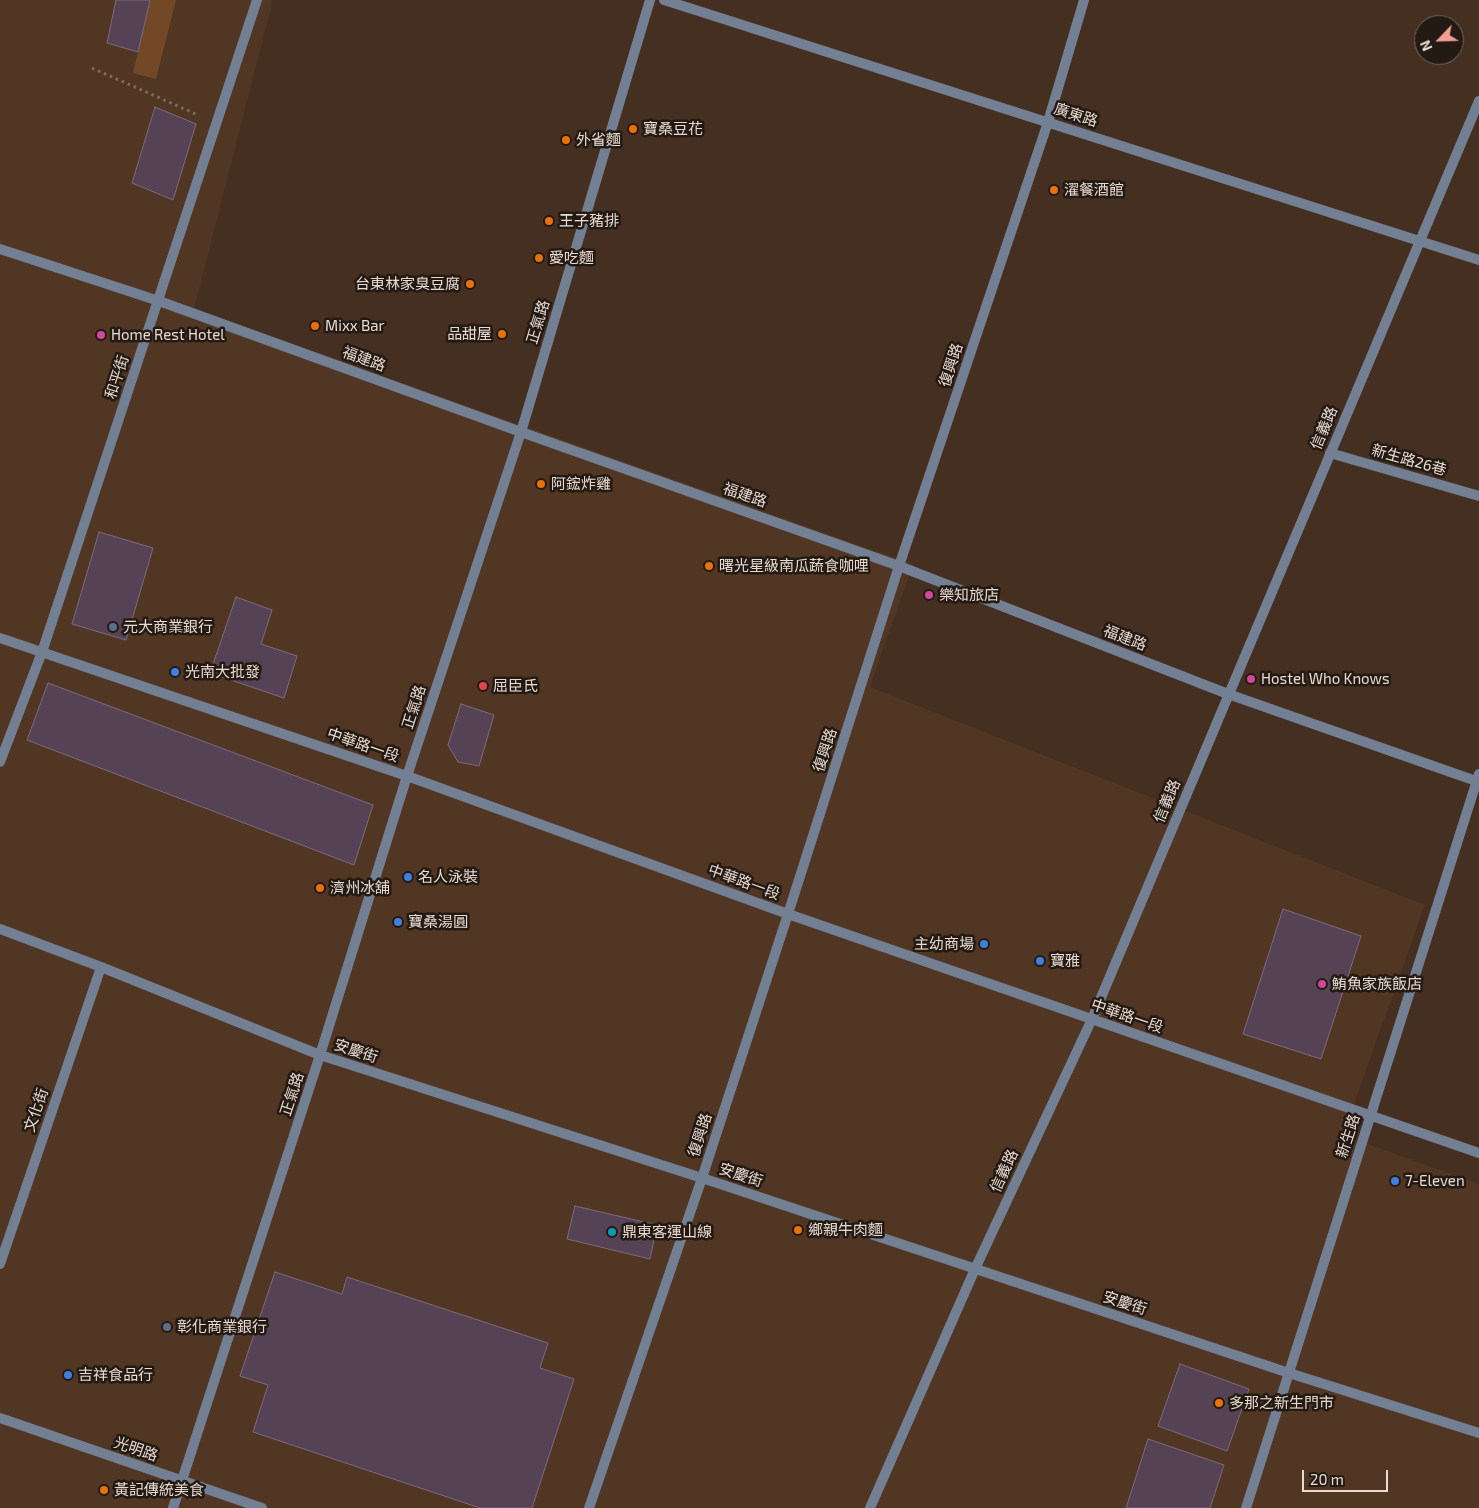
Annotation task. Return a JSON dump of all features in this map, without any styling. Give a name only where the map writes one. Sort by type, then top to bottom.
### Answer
[{"type":"street","name":"和平街","points":[[0,762],[42,652],[257,0]]},
{"type":"street","name":"正氣路","points":[[173,1508],[320,1055],[407,776],[521,432],[650,0]]},
{"type":"street","name":"廣東路","points":[[664,0],[1479,260]]},
{"type":"street","name":"復興路","points":[[589,1508],[702,1178],[899,566],[1048,122],[1084,0]]},
{"type":"street","name":"信義路","points":[[870,1508],[975,1269],[1092,1019],[1479,101]]},
{"type":"street","name":"福建路","points":[[0,249],[158,301],[899,566],[1228,694],[1478,779]]},
{"type":"street","name":"新生路26巷","points":[[1330,453],[1479,496]]},
{"type":"street","name":"中華路一段","points":[[0,638],[407,776],[788,914],[1479,1153]]},
{"type":"street","name":"新生路","points":[[1246,1508],[1478,779]]},
{"type":"street","name":"安慶街","points":[[0,929],[101,967],[320,1055],[702,1178],[1289,1373],[1479,1433]]},
{"type":"street","name":"文化街","points":[[0,1264],[101,967]]},
{"type":"street","name":"光明路","points":[[0,1418],[262,1508]]},
{"type":"path","points":[[92,68],[217,123]]},
{"type":"shaded area","points":[[0,0],[273,0],[194,309],[913,564],[870,687],[1425,905],[1343,1135],[1479,1184],[1479,1508],[0,1508]]},
{"type":"shaded area","points":[[150,0],[176,0],[156,79],[133,73]]},
{"type":"building","points":[[116,0],[150,0],[138,52],[107,43]]},
{"type":"building","points":[[155,107],[196,124],[173,200],[132,183]]},
{"type":"building","points":[[99,532],[153,548],[126,640],[72,624]]},
{"type":"building","points":[[236,597],[272,610],[261,644],[297,656],[284,698],[210,673]]},
{"type":"building","points":[[48,683],[373,805],[354,865],[27,740]]},
{"type":"building","points":[[461,704],[494,715],[479,766],[458,762],[448,745]]},
{"type":"building","points":[[1283,909],[1361,936],[1321,1059],[1243,1034]]},
{"type":"building","name":"鼎東客運山線","points":[[575,1206],[657,1225],[650,1259],[567,1239]]},
{"type":"building","points":[[275,1272],[342,1294],[347,1277],[548,1343],[540,1368],[574,1379],[532,1508],[480,1508],[253,1432],[268,1385],[240,1376]]},
{"type":"building","points":[[1180,1364],[1249,1389],[1227,1451],[1158,1426]]},
{"type":"building","points":[[1148,1439],[1224,1465],[1210,1508],[1126,1508]]},
{"type":"place","name":"寶桑豆花","points":[[633,129]]},
{"type":"place","name":"外省麵","points":[[566,140]]},
{"type":"place","name":"濯餐酒館","points":[[1054,190]]},
{"type":"place","name":"王子豬排","points":[[549,221]]},
{"type":"place","name":"愛吃麵","points":[[539,258]]},
{"type":"place","name":"台東林家臭豆腐","points":[[470,284]]},
{"type":"place","name":"Mixx Bar","points":[[315,326]]},
{"type":"place","name":"品甜屋","points":[[502,334]]},
{"type":"place","name":"Home Rest Hotel","points":[[101,335]]},
{"type":"place","name":"阿鋐炸雞","points":[[541,484]]},
{"type":"place","name":"曙光星級南瓜蔬食咖哩","points":[[709,566]]},
{"type":"place","name":"樂知旅店","points":[[929,595]]},
{"type":"place","name":"元大商業銀行","points":[[113,627]]},
{"type":"place","name":"光南大批發","points":[[175,672]]},
{"type":"place","name":"Hostel Who Knows","points":[[1251,679]]},
{"type":"place","name":"屈臣氏","points":[[483,686]]},
{"type":"place","name":"名人泳裝","points":[[408,877]]},
{"type":"place","name":"濟州冰舖","points":[[320,888]]},
{"type":"place","name":"寶桑湯圓","points":[[398,922]]},
{"type":"place","name":"主幼商場","points":[[984,944]]},
{"type":"place","name":"寶雅","points":[[1040,961]]},
{"type":"place","name":"鮪魚家族飯店","points":[[1322,984]]},
{"type":"place","name":"7-Eleven","points":[[1395,1181]]},
{"type":"place","name":"鄉親牛肉麵","points":[[798,1230]]},
{"type":"place","name":"鼎東客運山線","points":[[612,1232]]},
{"type":"place","name":"彰化商業銀行","points":[[167,1327]]},
{"type":"place","name":"吉祥食品行","points":[[68,1375]]},
{"type":"place","name":"多那之新生門市","points":[[1219,1403]]},
{"type":"place","name":"黃記傳統美食","points":[[104,1490]]}]
